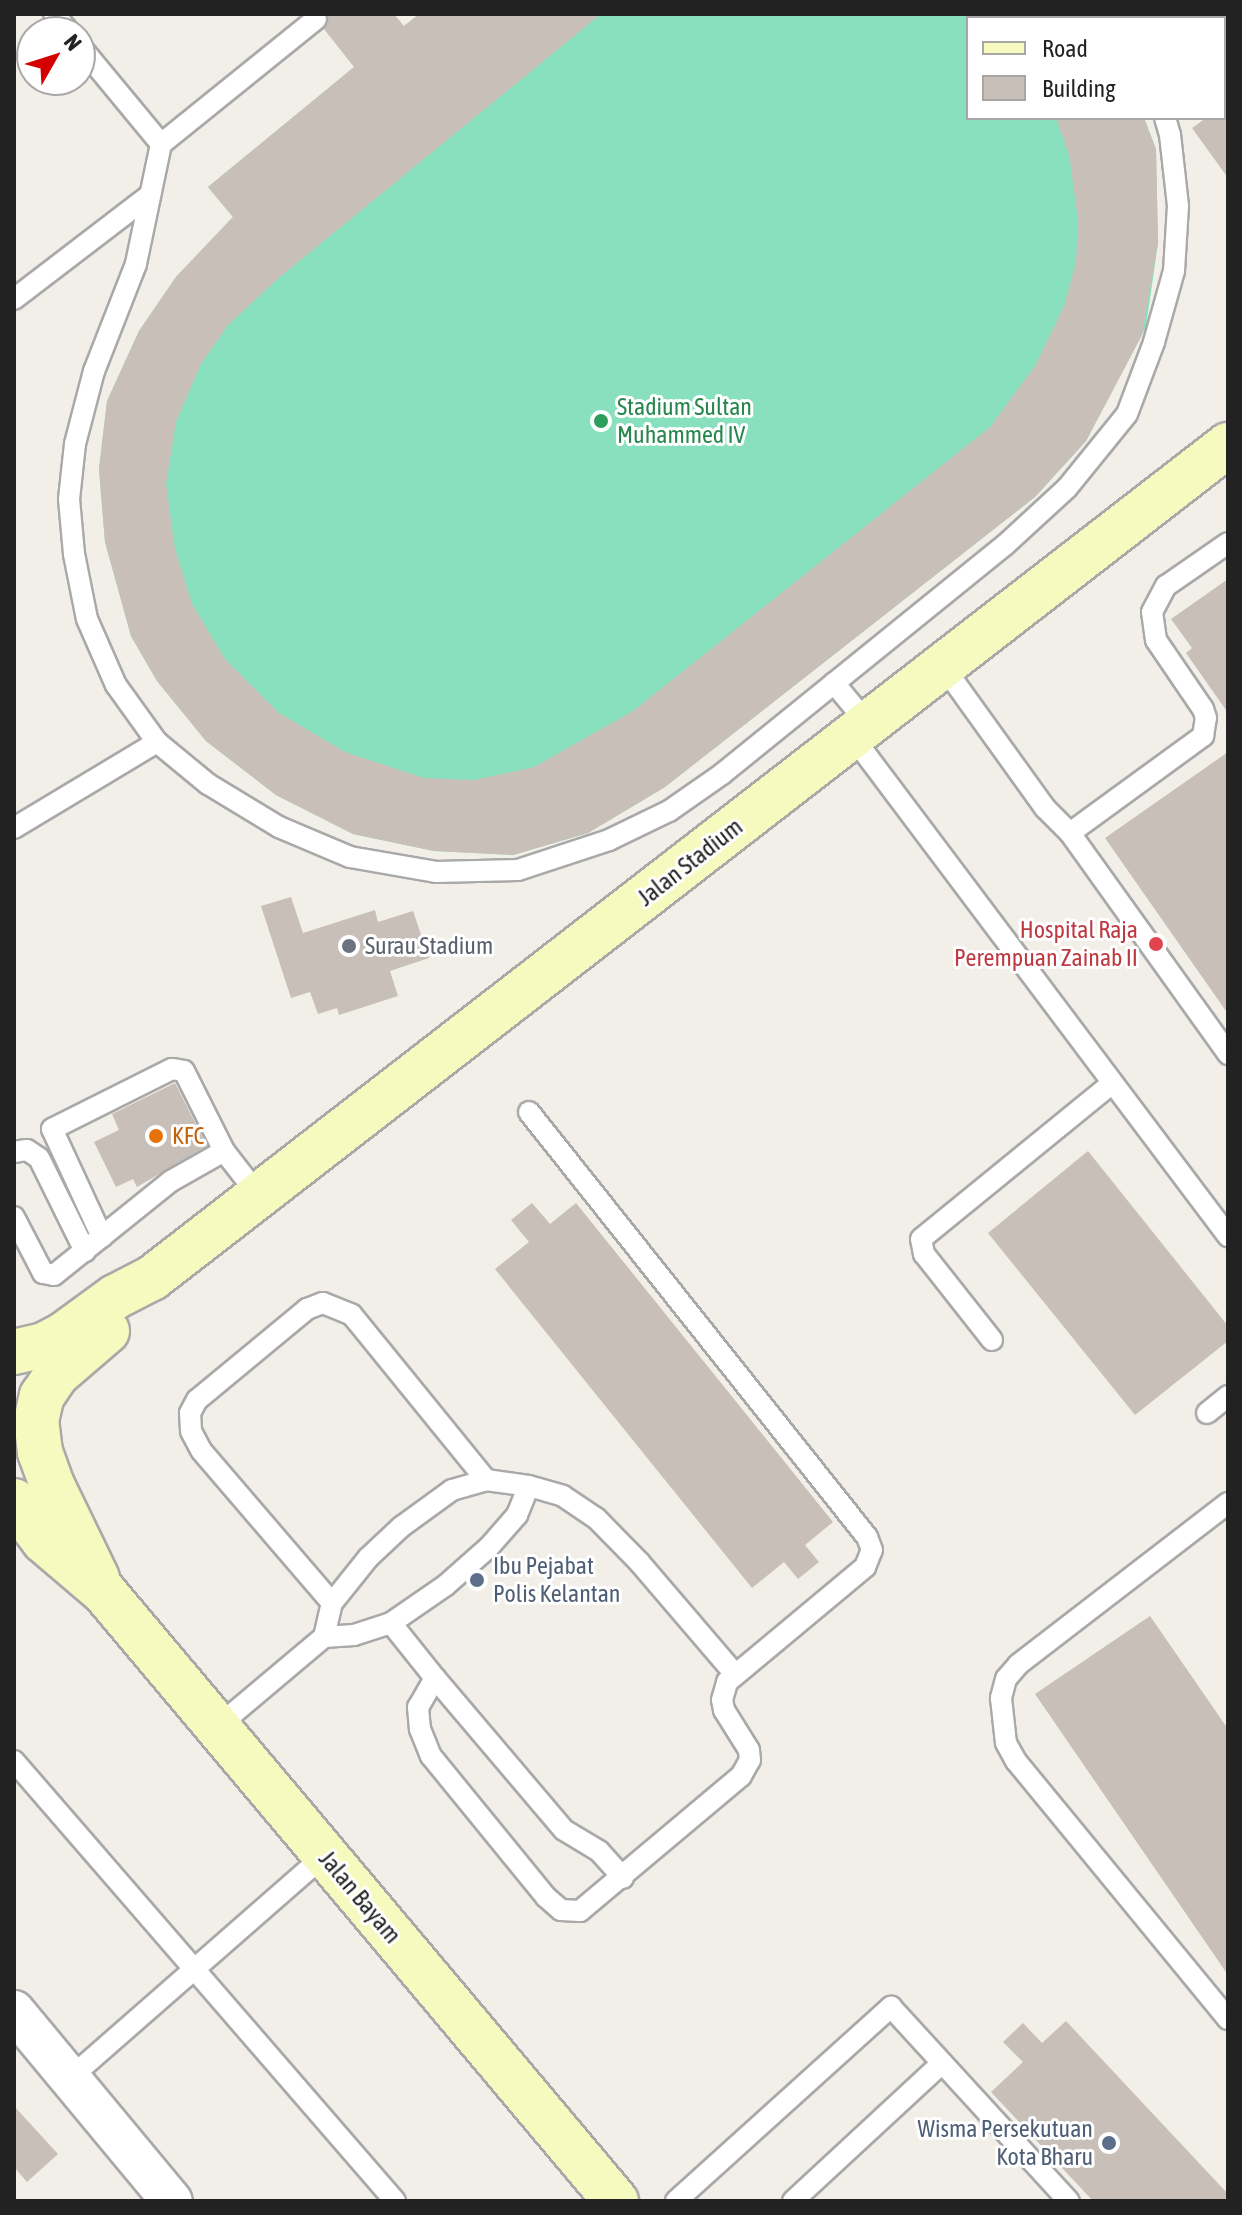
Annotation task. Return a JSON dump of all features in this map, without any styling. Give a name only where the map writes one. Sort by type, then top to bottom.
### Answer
[{"type":"street","name":"Jalan Stadium","points":[[152,1278],[1228,445]]},
{"type":"street","points":[[14,1379],[63,1335],[115,1297],[152,1278]]},
{"type":"street","name":"Jalan Bayam","points":[[104,1592],[52,1485],[40,1452],[36,1421],[42,1396],[57,1374],[127,1314],[152,1278]]},
{"type":"street","points":[[14,1352],[44,1345],[63,1335]]},
{"type":"street","name":"Jalan Bayam","points":[[14,1501],[44,1541],[104,1592],[616,2201]]},
{"type":"street","points":[[14,2011],[172,2201]]},
{"type":"lane","points":[[316,19],[161,144],[129,287],[94,371],[79,429],[69,499],[74,554],[87,619],[116,685],[157,742],[208,784],[279,827],[350,857],[436,872],[518,870],[609,840],[669,811],[1005,545],[1067,488],[1127,414],[1154,342],[1174,271],[1178,206],[1166,120]]},
{"type":"lane","points":[[96,65],[161,144]]},
{"type":"lane","points":[[14,299],[150,195]]},
{"type":"lane","points":[[1070,833],[1203,736],[1206,718],[1203,709],[1156,640],[1152,612],[1166,586],[1228,543]]},
{"type":"lane","points":[[943,666],[1045,808],[1070,833],[1228,1054]]},
{"type":"lane","points":[[834,683],[860,730],[1111,1084],[1228,1236]]},
{"type":"lane","points":[[14,828],[157,742]]},
{"type":"lane","points":[[102,1237],[53,1136],[54,1127],[172,1069],[180,1068],[224,1151],[259,1196]]},
{"type":"lane","points":[[992,1340],[924,1254],[921,1239],[1111,1084]]},
{"type":"lane","points":[[435,1678],[418,1707],[420,1729],[431,1756],[546,1897],[561,1910],[580,1911],[623,1878],[747,1769],[749,1750],[731,1724],[722,1700],[723,1690],[734,1673],[865,1567],[872,1550],[857,1525],[529,1112]]},
{"type":"lane","points":[[14,1152],[27,1150],[39,1158],[85,1251]]},
{"type":"lane","points":[[14,1217],[39,1268],[48,1276],[54,1275],[180,1175],[224,1151]]},
{"type":"lane","points":[[332,1603],[201,1450],[191,1431],[190,1413],[197,1400],[307,1309],[323,1303],[352,1315],[486,1480]]},
{"type":"lane","points":[[1207,1413],[1228,1396]]},
{"type":"lane","points":[[324,1637],[332,1603],[356,1571],[401,1527],[452,1490],[486,1480],[529,1486],[563,1496],[596,1518],[640,1563],[734,1673]]},
{"type":"lane","points":[[217,1727],[324,1637],[354,1635],[391,1623],[446,1585],[489,1547],[517,1515],[529,1486]]},
{"type":"lane","points":[[1228,1503],[1018,1665],[1006,1679],[1001,1698],[1006,1743],[1016,1761],[1228,2019]]},
{"type":"lane","points":[[391,1623],[564,1830],[599,1851],[623,1878]]},
{"type":"lane","points":[[14,1761],[395,2201]]},
{"type":"lane","points":[[70,2078],[325,1855]]},
{"type":"lane","points":[[676,2201],[891,2007],[1069,2201]]},
{"type":"lane","points":[[793,2201],[942,2063]]},
{"type":"green space","name":"Stadium Sultan Muhammed IV","points":[[419,14],[1090,14],[1092,16],[966,16],[966,120],[1145,120],[1156,149],[1158,243],[1146,327],[1086,441],[1035,497],[665,787],[588,833],[513,855],[434,851],[353,834],[276,795],[206,741],[157,681],[131,636],[105,542],[99,469],[107,401],[139,331],[176,277],[233,217],[208,187]]},
{"type":"building","points":[[328,14],[394,14],[404,26],[419,14],[601,14],[281,276],[228,325],[201,364],[176,422],[166,484],[175,549],[192,604],[225,659],[279,713],[345,752],[424,778],[474,780],[534,767],[633,711],[990,427],[1035,366],[1064,306],[1076,262],[1078,220],[1069,155],[1057,120],[1145,120],[1156,149],[1158,243],[1142,335],[1086,441],[1035,497],[665,787],[588,833],[513,855],[434,851],[353,834],[276,795],[206,741],[157,681],[131,636],[105,542],[99,469],[107,401],[139,331],[176,277],[233,217],[208,187],[354,67],[324,29]]},
{"type":"building","points":[[1228,102],[1228,178],[1192,128],[1203,120],[1226,120]]},
{"type":"building","points":[[1228,579],[1228,713],[1186,653],[1192,648],[1171,619]]},
{"type":"building","points":[[1228,752],[1228,1014],[1105,838]]},
{"type":"building","name":"Surau Stadium","points":[[291,897],[303,933],[375,910],[378,922],[413,911],[429,958],[390,971],[398,996],[339,1015],[337,1008],[318,1014],[310,992],[291,998],[261,906]]},
{"type":"building","name":"KFC","points":[[175,1083],[207,1146],[137,1187],[133,1179],[116,1187],[94,1142],[119,1130],[112,1114]]},
{"type":"building","points":[[1088,1151],[1228,1326],[1228,1341],[1135,1415],[988,1233]]},
{"type":"building","points":[[532,1203],[550,1224],[576,1203],[833,1522],[805,1545],[819,1562],[798,1579],[784,1562],[752,1588],[495,1269],[529,1242],[511,1220]]},
{"type":"building","points":[[1150,1616],[1228,1729],[1228,1975],[1035,1694]]},
{"type":"building","name":"Wisma Persekutuan Kota Bharu","points":[[1066,2021],[1228,2194],[1228,2201],[1093,2201],[991,2092],[1023,2062],[1003,2042],[1023,2023],[1042,2043]]},
{"type":"building","points":[[14,2106],[58,2154],[27,2182],[14,2167]]},
{"type":"place","name":"Stadium Sultan Muhammed IV","points":[[601,421]]},
{"type":"place","name":"Hospital Raja Perempuan Zainab II","points":[[1156,944]]},
{"type":"place","name":"Surau Stadium","points":[[349,946]]},
{"type":"place","name":"KFC","points":[[156,1136]]},
{"type":"place","name":"Ibu Pejabat Polis Kelantan","points":[[477,1580]]},
{"type":"place","name":"Wisma Persekutuan Kota Bharu","points":[[1109,2143]]}]
